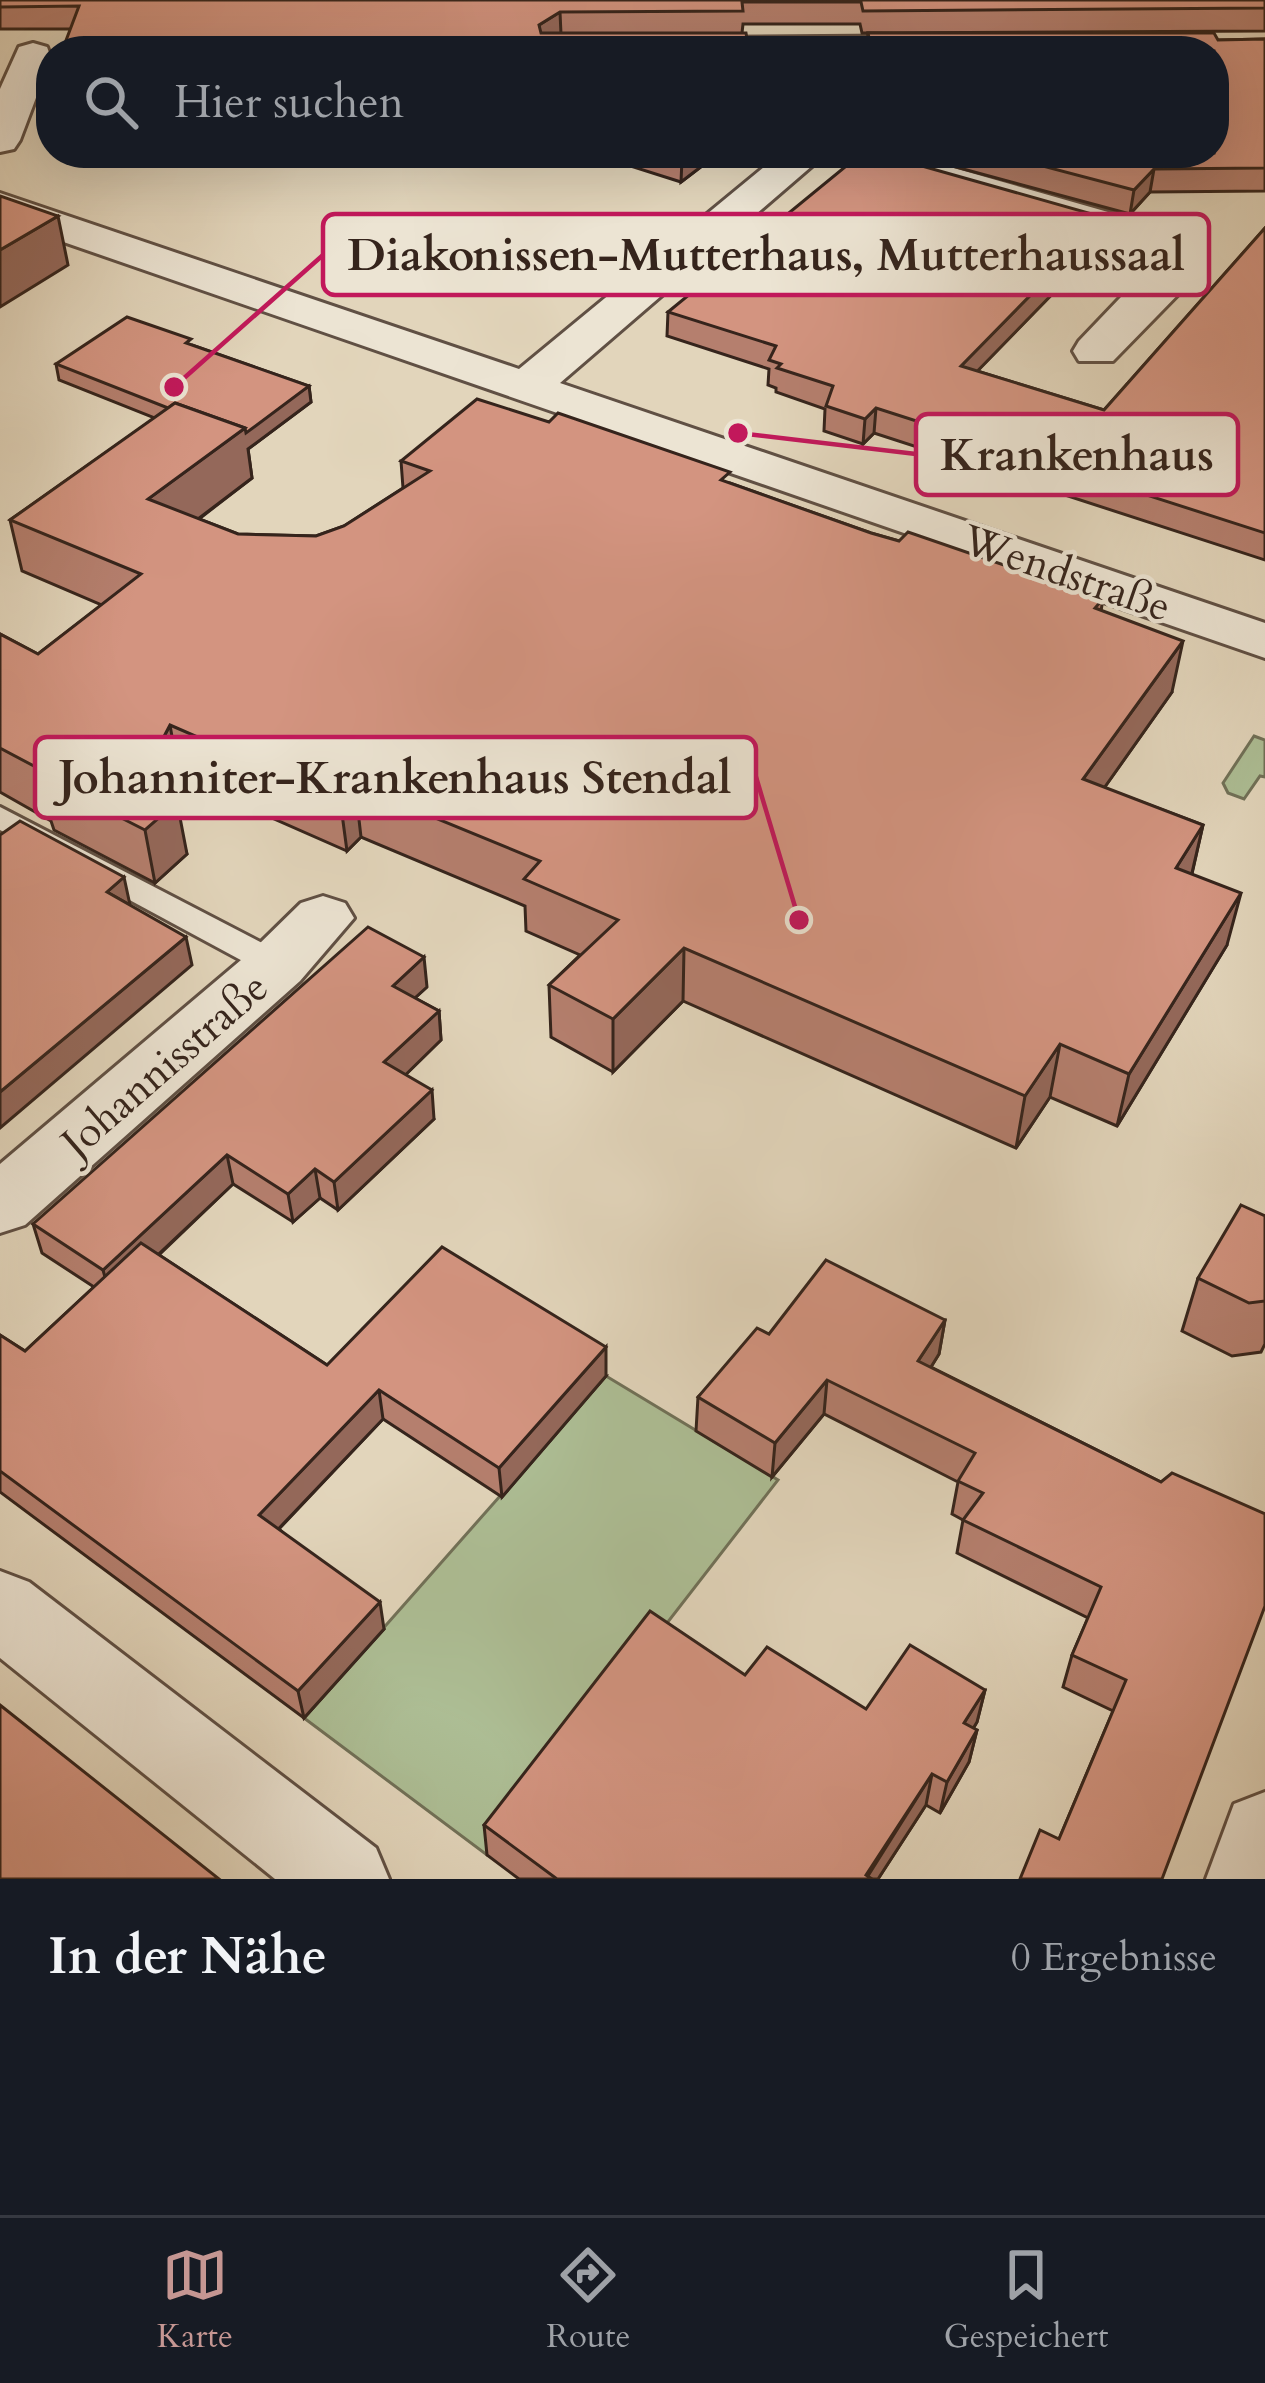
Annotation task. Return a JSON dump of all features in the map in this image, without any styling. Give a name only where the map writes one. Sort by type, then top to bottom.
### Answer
[{"type":"street","points":[[0,140],[28,55]]},
{"type":"street","points":[[530,384],[788,168]]},
{"type":"street","points":[[908,168],[1177,245],[1186,256],[1181,266],[1096,351]]},
{"type":"street","name":"Wendstraße","points":[[0,206],[530,384],[1265,641]]},
{"type":"street","name":"Johannisstraße","points":[[0,1205],[277,965],[323,918]]},
{"type":"street","points":[[0,1608],[345,1879]]},
{"type":"street","points":[[1250,1879],[1265,1834]]},
{"type":"lane","points":[[0,817],[277,965]]},
{"type":"green space","points":[[1254,736],[1265,740],[1265,777],[1260,776],[1244,799],[1228,793],[1223,783]]},
{"type":"green space","points":[[606,1376],[778,1480],[487,1855],[304,1718]]},
{"type":"building","points":[[0,0],[1265,0],[1265,8],[863,11],[861,2],[742,2],[743,11],[560,12],[539,25],[541,33],[746,36],[68,36],[79,6],[0,7]]},
{"type":"building","points":[[868,33],[1216,36],[869,36]]},
{"type":"building","points":[[1265,39],[1265,168],[1154,169],[1134,190],[1050,168],[1229,168],[1229,40]]},
{"type":"building","points":[[844,168],[929,168],[1106,218],[961,366],[1104,410],[1265,228],[1265,533],[876,408],[865,419],[826,406],[833,386],[777,368],[781,364],[769,360],[776,346],[668,312]]},
{"type":"building","points":[[0,196],[58,216],[0,250]]},
{"type":"building","points":[[127,317],[309,386],[246,433],[245,428],[175,403],[168,408],[56,364]]},
{"type":"building","points":[[477,399],[549,422],[558,413],[730,472],[721,480],[871,533],[899,541],[908,532],[1103,599],[1095,608],[1183,641],[1083,779],[1203,825],[1176,868],[1241,893],[1129,1074],[1060,1044],[1025,1096],[684,948],[613,1019],[549,985],[618,920],[524,879],[540,861],[355,785],[340,799],[170,725],[140,782],[177,802],[145,830],[41,777],[47,773],[0,748],[0,634],[38,654],[141,574],[10,520],[175,403],[245,428],[148,499],[238,534],[316,536],[344,526],[430,471],[401,461]]},
{"type":"building","points":[[20,821],[124,877],[107,892],[186,937],[0,1092],[0,835]]},
{"type":"building","points":[[368,927],[424,957],[393,986],[439,1011],[384,1062],[432,1090],[334,1182],[315,1169],[288,1194],[227,1155],[103,1270],[33,1224]]},
{"type":"building","points":[[1241,1205],[1265,1216],[1265,1301],[1249,1303],[1198,1278]]},
{"type":"building","points":[[141,1243],[327,1365],[442,1247],[606,1347],[499,1468],[379,1390],[259,1515],[380,1602],[298,1691],[0,1471],[0,1335],[25,1351]]},
{"type":"building","points":[[826,1260],[945,1320],[918,1361],[1161,1482],[1172,1473],[1265,1514],[1265,1606],[1162,1879],[1020,1879],[1040,1830],[1059,1839],[1126,1680],[1072,1655],[1101,1587],[963,1520],[983,1493],[958,1481],[975,1453],[827,1380],[775,1443],[698,1397],[757,1328],[769,1334]]},
{"type":"building","points":[[650,1611],[745,1675],[767,1647],[866,1709],[910,1645],[985,1690],[964,1723],[977,1730],[947,1782],[932,1774],[866,1875],[872,1879],[557,1879],[484,1825]]},
{"type":"building","points":[[0,1705],[219,1879],[0,1879]]},
{"type":"place","name":"Diakonissen-Mutterhaus, Mutterhaussaal","points":[[174,387]]},
{"type":"place","name":"Krankenhaus","points":[[738,433]]},
{"type":"place","name":"Johanniter-Krankenhaus Stendal","points":[[799,920]]}]
